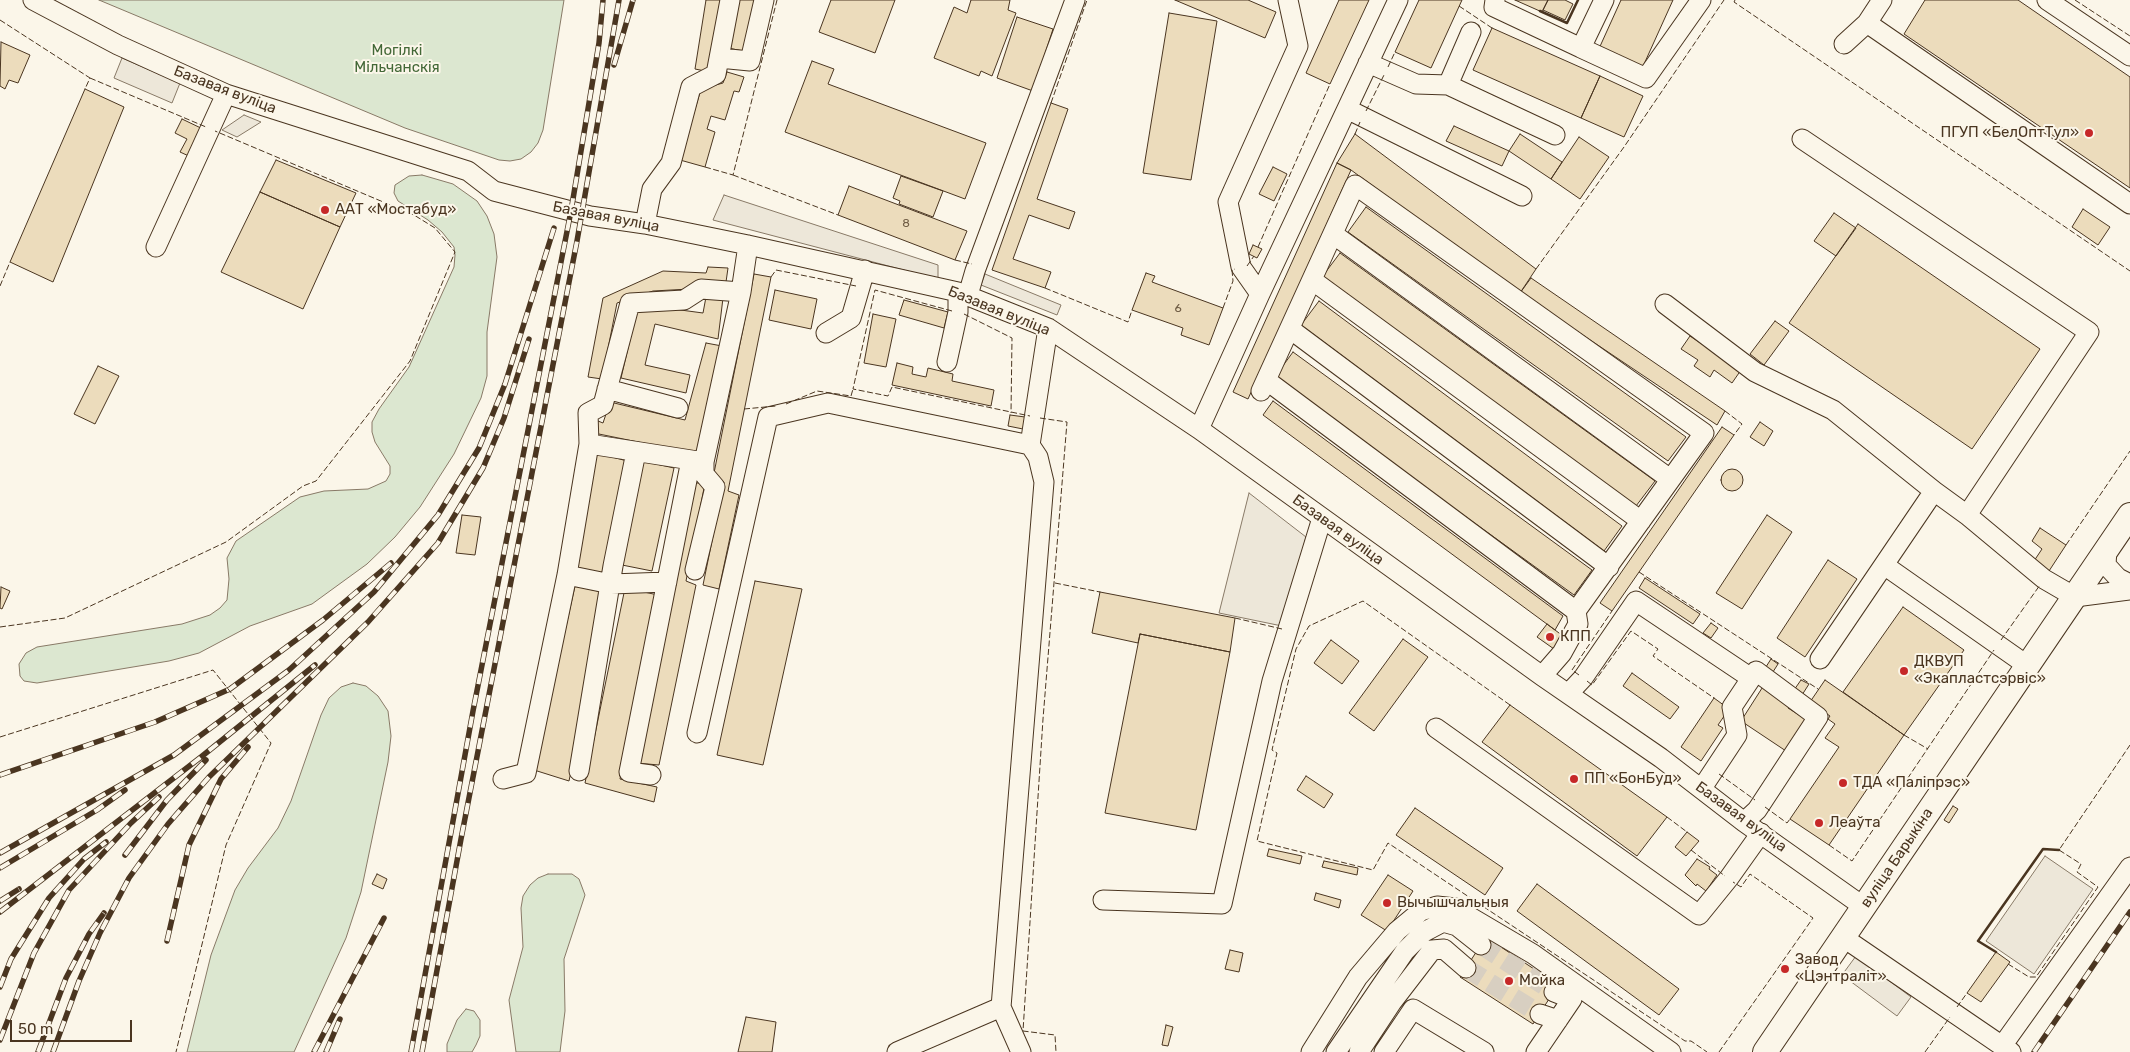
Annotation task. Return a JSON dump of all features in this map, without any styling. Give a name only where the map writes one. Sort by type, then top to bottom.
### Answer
[{"type":"main road","name":"вуліца Барыкіна","points":[[1765,1052],[2130,515]]},
{"type":"street","name":"Базавая вуліца","points":[[32,0],[118,45],[226,94],[468,171],[494,191],[590,216],[645,224],[748,244],[963,294],[1048,328],[1199,429],[1542,676],[1702,788],[1744,822],[1864,907]]},
{"type":"street","points":[[645,224],[652,189],[671,163],[691,87],[716,74],[730,0]]},
{"type":"street","points":[[719,58],[750,60],[764,0]]},
{"type":"street","points":[[947,362],[963,294],[975,271],[1075,0]]},
{"type":"street","points":[[1260,294],[1241,267],[1228,202],[1298,46],[1288,0]]},
{"type":"street","points":[[1199,429],[1398,0]]},
{"type":"street","points":[[1495,0],[1494,7],[1646,78],[1702,0]]},
{"type":"street","points":[[1581,48],[1604,0]]},
{"type":"street","points":[[1844,44],[1867,23],[1882,0]]},
{"type":"street","points":[[2047,0],[2130,56]]},
{"type":"street","points":[[1867,23],[2130,204]]},
{"type":"street","points":[[1448,85],[1471,32]]},
{"type":"street","points":[[1368,63],[1416,84],[1448,85],[1555,135]]},
{"type":"street","points":[[156,247],[226,94]]},
{"type":"street","points":[[1347,109],[1522,196]]},
{"type":"street","points":[[1802,139],[2089,332],[1967,515]]},
{"type":"street","points":[[1542,676],[1562,653],[1578,624],[1576,611],[1263,385],[1355,185],[1704,433],[1610,567],[1576,611]]},
{"type":"street","points":[[1333,234],[1670,479]]},
{"type":"street","points":[[651,775],[629,772],[667,582],[741,292],[748,244]]},
{"type":"street","points":[[826,333],[851,318],[865,270]]},
{"type":"street","points":[[1312,280],[1641,522]]},
{"type":"street","points":[[503,778],[526,773],[567,576],[589,444],[588,413],[603,404],[630,303],[684,300],[701,290],[741,292]]},
{"type":"street","points":[[1665,304],[1755,372],[1833,410],[1967,515],[2044,579],[2075,597],[2130,590]]},
{"type":"street","points":[[1021,1052],[1001,1007],[1044,482],[1038,457],[1030,445],[1048,328]]},
{"type":"street","points":[[1290,329],[1610,567]]},
{"type":"street","points":[[607,389],[678,408]]},
{"type":"street","points":[[697,733],[768,417],[828,403],[1030,445]]},
{"type":"street","points":[[589,444],[698,461]]},
{"type":"street","points":[[579,771],[636,452]]},
{"type":"street","points":[[695,570],[715,487],[704,474],[698,461]]},
{"type":"street","points":[[1820,659],[1934,491]]},
{"type":"street","points":[[1103,900],[1222,904],[1272,682],[1322,518]]},
{"type":"street","points":[[2107,549],[2106,565],[2118,578],[2130,584]]},
{"type":"street","points":[[1884,564],[2028,666]]},
{"type":"street","points":[[567,576],[611,584],[667,582]]},
{"type":"street","points":[[1568,694],[1583,678],[1636,601],[1751,678]]},
{"type":"street","points":[[1702,788],[1737,736],[1732,707],[1756,671],[1818,717],[1757,810],[1744,822]]},
{"type":"street","points":[[1436,728],[1698,915],[1729,878],[1760,833]]},
{"type":"street","points":[[1844,938],[1908,984],[2007,1049],[2130,867]]},
{"type":"street","points":[[1311,1052],[1358,977],[1398,932],[1421,911],[1436,906],[1455,908],[1533,954],[1671,1052]]},
{"type":"street","points":[[1336,1052],[1405,950],[1424,932],[1443,922],[1456,926],[1481,945]]},
{"type":"street","points":[[1359,1052],[1392,1002],[1432,950],[1444,949],[1466,968]]},
{"type":"street","points":[[1536,1052],[1572,999],[1554,992]]},
{"type":"street","points":[[897,1052],[1001,1007]]},
{"type":"street","points":[[1384,1052],[1413,1009],[1484,1052]]},
{"type":"street","points":[[1540,1014],[1558,1020]]},
{"type":"green space","name":"Могілкі Мільчанскія","points":[[99,0],[564,0],[543,130],[538,143],[531,152],[521,159],[510,161],[499,160],[405,128]]},
{"type":"green space","points":[[422,175],[453,184],[477,201],[487,216],[494,234],[497,257],[487,332],[487,376],[481,398],[454,454],[420,507],[395,537],[367,564],[312,604],[250,626],[199,653],[169,661],[37,683],[24,681],[20,676],[19,664],[26,653],[37,647],[182,624],[210,615],[227,600],[229,579],[227,558],[236,541],[300,497],[324,491],[368,489],[386,481],[390,474],[390,466],[375,442],[372,422],[409,367],[454,267],[454,247],[442,232],[428,220],[398,201],[394,193],[395,185],[409,176]]},
{"type":"green space","points":[[353,683],[366,686],[378,696],[388,711],[391,736],[388,762],[361,892],[346,938],[294,1052],[187,1052],[211,955],[235,890],[248,868],[278,828],[291,801],[321,715],[329,698],[341,687]]},
{"type":"green space","points":[[548,874],[572,874],[579,879],[585,895],[564,959],[565,1011],[560,1052],[516,1052],[509,1000],[523,947],[521,908],[523,896],[530,885],[538,878]]},
{"type":"green space","points":[[466,1009],[474,1011],[480,1020],[480,1036],[472,1052],[447,1052],[447,1044],[457,1020]]},
{"type":"shaded area","points":[[122,58],[180,83],[172,103],[114,78]]},
{"type":"shaded area","points":[[244,115],[261,122],[237,137],[222,130]]},
{"type":"shaded area","points":[[724,195],[938,265],[938,279],[713,220]]},
{"type":"shaded area","points":[[985,274],[1061,305],[1057,315],[981,285]]},
{"type":"shaded area","points":[[1249,493],[1306,537],[1282,626],[1219,613]]},
{"type":"shaded area","points":[[2045,856],[2093,889],[2034,974],[1986,941]]},
{"type":"shaded area","points":[[1856,956],[1911,997],[1897,1016],[1842,975]]},
{"type":"building","points":[[706,0],[722,0],[710,72],[695,69]]},
{"type":"building","points":[[734,0],[759,0],[747,52],[724,47]]},
{"type":"building","points":[[831,0],[895,0],[875,53],[819,32]]},
{"type":"building","points":[[971,0],[1010,0],[1008,10],[1016,13],[992,76],[981,71],[979,76],[934,58],[954,7],[967,13]]},
{"type":"building","points":[[1175,0],[1248,0],[1276,12],[1265,38]]},
{"type":"building","points":[[1339,0],[1369,0],[1330,84],[1306,73]]},
{"type":"building","points":[[1419,0],[1462,0],[1431,68],[1395,52]]},
{"type":"building","points":[[1515,0],[1548,0],[1542,12]]},
{"type":"building","points":[[1548,0],[1565,0],[1573,4],[1565,20],[1543,10]]},
{"type":"building","points":[[1621,0],[1673,0],[1640,73],[1597,53]]},
{"type":"building","name":"ПГУП «БелОптТул»","points":[[1925,0],[2018,0],[2130,77],[2130,188],[1904,34]]},
{"type":"building","points":[[1169,13],[1217,21],[1191,180],[1143,173]]},
{"type":"building","points":[[1017,17],[1053,29],[1033,91],[997,78]]},
{"type":"building","points":[[1492,28],[1600,76],[1581,118],[1473,70]]},
{"type":"building","points":[[1,42],[30,55],[18,83],[9,80],[5,89],[0,86]]},
{"type":"building","points":[[812,61],[834,69],[828,84],[986,143],[965,199],[785,132]]},
{"type":"building","points":[[727,72],[744,77],[739,92],[734,91],[725,120],[711,116],[707,129],[715,132],[705,167],[680,160],[701,89],[723,83]]},
{"type":"building","points":[[1600,76],[1643,96],[1624,137],[1581,118]]},
{"type":"building","points":[[85,89],[124,107],[53,282],[10,262]]},
{"type":"building","points":[[1051,103],[1068,109],[1037,199],[1075,212],[1069,229],[1029,215],[1013,259],[1051,272],[1045,288],[992,270]]},
{"type":"building","points":[[182,119],[205,130],[191,157],[180,152],[187,139],[175,133]]},
{"type":"building","points":[[1454,126],[1509,151],[1502,166],[1446,141]]},
{"type":"building","points":[[1355,134],[1536,269],[1520,293],[1351,170],[1337,163]]},
{"type":"building","points":[[1520,134],[1562,162],[1551,179],[1509,151]]},
{"type":"building","points":[[1579,137],[1609,157],[1580,199],[1551,179]]},
{"type":"building","name":"ААТ «Мостабуд»","points":[[276,160],[356,193],[340,227],[260,192]]},
{"type":"building","points":[[1337,163],[1351,170],[1248,399],[1233,392]]},
{"type":"building","points":[[1273,167],[1287,174],[1274,201],[1259,194]]},
{"type":"building","points":[[901,176],[943,191],[933,217],[899,204],[900,201],[893,198]]},
{"type":"building","points":[[849,186],[967,231],[955,260],[838,215]]},
{"type":"building","points":[[260,192],[340,227],[303,309],[221,272]]},
{"type":"building","points":[[1366,207],[1686,437],[1668,461],[1348,232]]},
{"type":"building","points":[[2083,209],[2110,227],[2098,245],[2072,227]]},
{"type":"building","points":[[1834,213],[1856,228],[1836,256],[1814,241]]},
{"type":"building","points":[[1858,224],[2040,349],[1972,449],[1789,323]]},
{"type":"building","points":[[1253,245],[1262,249],[1257,258],[1249,254]]},
{"type":"building","points":[[1340,253],[1655,481],[1636,506],[1322,277]]},
{"type":"building","points":[[708,267],[728,268],[726,282],[708,288],[653,291],[617,303],[602,379],[588,377],[603,298],[663,271],[706,273]]},
{"type":"building","points":[[1146,273],[1155,276],[1152,282],[1223,308],[1209,345],[1181,335],[1183,328],[1132,310]]},
{"type":"building","points":[[754,274],[771,277],[728,491],[739,495],[719,589],[703,585],[724,482],[713,478]]},
{"type":"building","points":[[1531,278],[1725,411],[1717,425],[1520,293]]},
{"type":"building","points":[[775,290],[817,299],[811,329],[769,320]]},
{"type":"building","points":[[706,297],[723,298],[718,339],[655,324],[645,365],[690,375],[686,393],[621,378],[637,310],[651,306],[703,313]]},
{"type":"building","points":[[904,300],[948,312],[944,328],[899,315]]},
{"type":"building","points":[[1319,301],[1622,526],[1604,551],[1301,325]]},
{"type":"building","points":[[873,314],[896,319],[886,367],[864,363]]},
{"type":"building","points":[[1775,321],[1789,331],[1764,365],[1750,354]]},
{"type":"building","points":[[1690,336],[1741,370],[1732,383],[1714,370],[1710,377],[1694,366],[1698,360],[1681,349]]},
{"type":"building","points":[[706,343],[722,346],[697,454],[589,432],[593,419],[603,423],[610,402],[685,420]]},
{"type":"building","points":[[1293,352],[1592,570],[1574,595],[1274,378]]},
{"type":"building","points":[[897,363],[913,367],[912,374],[926,377],[928,368],[953,374],[952,381],[994,390],[991,406],[892,385]]},
{"type":"building","points":[[98,366],[119,376],[95,424],[74,414]]},
{"type":"building","points":[[1273,401],[1563,616],[1555,630],[1263,415]]},
{"type":"building","points":[[1010,415],[1025,417],[1023,429],[1008,426]]},
{"type":"building","points":[[1760,422],[1773,431],[1764,446],[1750,437]]},
{"type":"building","points":[[1722,427],[1734,435],[1612,611],[1600,603]]},
{"type":"building","points":[[594,452],[627,461],[603,574],[572,567]]},
{"type":"building","points":[[643,461],[674,468],[652,571],[622,565]]},
{"type":"building","points":[[1732,469],[1740,472],[1743,480],[1740,488],[1732,491],[1724,488],[1721,480],[1724,472]]},
{"type":"building","points":[[693,483],[705,483],[686,581],[696,585],[659,765],[636,763]]},
{"type":"building","points":[[462,515],[481,517],[475,555],[456,553]]},
{"type":"building","points":[[1767,515],[1792,532],[1742,609],[1716,593]]},
{"type":"building","points":[[2040,528],[2066,545],[2049,571],[2034,561],[2042,549],[2032,541]]},
{"type":"building","points":[[1828,560],[1857,579],[1805,657],[1777,638]]},
{"type":"building","points":[[1645,578],[1700,614],[1693,624],[1639,588]]},
{"type":"building","points":[[755,581],[802,589],[763,765],[717,755]]},
{"type":"building","points":[[575,586],[607,593],[569,781],[534,770]]},
{"type":"building","points":[[1,587],[10,591],[2,609],[0,608]]},
{"type":"building","points":[[625,588],[658,595],[620,779],[657,787],[654,802],[585,783]]},
{"type":"building","points":[[1100,592],[1235,618],[1230,652],[1140,634],[1138,643],[1092,633]]},
{"type":"building","name":"ДКВУП «Экапластсэрвіс»","points":[[1903,607],[1964,650],[1904,735],[1843,692]]},
{"type":"building","points":[[1711,623],[1718,628],[1711,638],[1703,633]]},
{"type":"building","name":"КПП","points":[[1547,624],[1563,636],[1554,649],[1537,637]]},
{"type":"building","points":[[1140,634],[1230,652],[1196,830],[1105,813]]},
{"type":"building","points":[[1403,639],[1428,657],[1374,731],[1349,713]]},
{"type":"building","points":[[1331,640],[1359,661],[1342,684],[1314,663]]},
{"type":"building","points":[[1771,659],[1778,664],[1771,675],[1764,670]]},
{"type":"building","points":[[1632,673],[1679,707],[1670,719],[1623,686]]},
{"type":"building","points":[[1801,680],[1809,684],[1802,695],[1794,690]]},
{"type":"building","name":"ТДА «Паліпрэс»","points":[[1825,680],[1904,735],[1829,845],[1790,819],[1839,747],[1825,738],[1835,724],[1828,719],[1830,716],[1810,702]]},
{"type":"building","points":[[1764,685],[1791,703],[1788,708],[1807,720],[1786,751],[1741,721]]},
{"type":"building","points":[[1714,698],[1729,709],[1718,725],[1723,728],[1701,761],[1681,747]]},
{"type":"building","name":"ПП «БонБуд»","points":[[1510,705],[1667,817],[1637,856],[1482,742]]},
{"type":"building","points":[[1306,776],[1333,794],[1324,808],[1297,790]]},
{"type":"building","points":[[1953,806],[1958,809],[1949,823],[1944,820]]},
{"type":"building","points":[[1415,808],[1503,868],[1485,895],[1396,835]]},
{"type":"building","points":[[1687,832],[1699,841],[1686,856],[1675,847]]},
{"type":"building","points":[[1269,849],[1302,856],[1300,864],[1267,856]]},
{"type":"building","points":[[1697,859],[1710,867],[1709,869],[1717,875],[1706,891],[1697,884],[1696,886],[1685,875]]},
{"type":"building","points":[[1324,861],[1358,868],[1357,875],[1322,867]]},
{"type":"building","points":[[377,874],[387,879],[383,889],[372,884]]},
{"type":"building","name":"Вычышчальныя","points":[[1388,875],[1413,891],[1387,931],[1361,915]]},
{"type":"building","points":[[1537,884],[1679,989],[1659,1015],[1517,911]]},
{"type":"building","points":[[1316,893],[1341,900],[1339,908],[1314,900]]},
{"type":"building","name":"Мойка","points":[[1486,937],[1558,985],[1533,1024],[1460,977]]},
{"type":"building","points":[[1230,950],[1243,953],[1239,972],[1225,969]]},
{"type":"building","points":[[1996,952],[2010,962],[1981,1002],[1967,993]]},
{"type":"building","points":[[746,1017],[776,1022],[772,1052],[738,1052]]},
{"type":"building","points":[[1166,1025],[1173,1027],[1168,1046],[1162,1045]]},
{"type":"tunnel","points":[[1481,945],[1554,992]]},
{"type":"tunnel","points":[[1466,968],[1540,1014]]},
{"type":"railway","points":[[411,1052],[473,711],[571,211],[599,43],[603,0]]},
{"type":"railway","points":[[422,1052],[461,839],[577,241],[619,0]]},
{"type":"railway","points":[[614,65],[633,0]]},
{"type":"railway","points":[[0,853],[174,755],[289,670],[374,592],[438,515],[479,448],[505,384],[554,228]]},
{"type":"railway","points":[[53,1052],[79,981],[100,933],[129,878],[168,824],[209,777],[368,622],[438,543],[483,468],[504,418],[529,339]]},
{"type":"railway","points":[[0,775],[155,722],[230,689],[323,620],[391,563]]},
{"type":"railway","points":[[0,912],[201,757],[315,665]]},
{"type":"railway","points":[[167,941],[189,845],[221,779],[248,747]]},
{"type":"railway","points":[[125,855],[167,800],[206,760]]},
{"type":"railway","points":[[0,868],[97,810],[125,790]]},
{"type":"railway","points":[[0,1040],[34,953],[69,890],[131,823],[159,797]]},
{"type":"railway","points":[[0,987],[11,959],[49,898],[84,859],[106,842]]},
{"type":"railway","points":[[0,901],[19,889]]},
{"type":"railway","points":[[2034,1052],[2130,912]]},
{"type":"railway","points":[[38,1052],[66,978],[89,934],[104,913]]},
{"type":"railway","points":[[314,1052],[384,918]]},
{"type":"railway","points":[[326,1052],[340,1019]]},
{"type":"fence","points":[[705,167],[733,175],[777,0]]},
{"type":"fence","points":[[1051,103],[1087,0]]},
{"type":"fence","points":[[1536,269],[1624,147],[1724,0]]},
{"type":"fence","points":[[1735,0],[1734,2],[2130,271]]},
{"type":"fence","points":[[2075,0],[2130,36]]},
{"type":"fence","points":[[1459,6],[1492,28]]},
{"type":"fence","points":[[0,20],[90,78],[85,89]]},
{"type":"fence","points":[[1388,67],[1395,52]]},
{"type":"fence","points":[[1366,111],[1384,75]]},
{"type":"fence","points":[[90,78],[206,127]]},
{"type":"fence","points":[[1258,247],[1330,84]]},
{"type":"fence","points":[[1355,134],[1360,122]]},
{"type":"fence","points":[[0,627],[65,618],[226,542],[303,486],[316,481],[410,361],[455,252],[435,228],[414,215],[215,131]]},
{"type":"fence","points":[[733,175],[838,215]]},
{"type":"fence","points":[[1247,266],[1254,256]]},
{"type":"fence","points":[[955,260],[972,264]]},
{"type":"fence","points":[[0,286],[10,262]]},
{"type":"fence","points":[[1223,308],[1233,281],[1232,270],[1235,269]]},
{"type":"fence","points":[[771,277],[776,270],[856,286]]},
{"type":"fence","points":[[1045,288],[1128,322],[1132,310]]},
{"type":"fence","points":[[952,311],[875,290],[853,389],[888,396],[892,387],[1030,416]]},
{"type":"fence","points":[[964,314],[1012,338],[1011,413]]},
{"type":"fence","points":[[786,404],[817,391],[851,396],[853,389]]},
{"type":"fence","points":[[744,409],[776,406]]},
{"type":"fence","points":[[1725,411],[1742,424],[1734,435]]},
{"type":"fence","points":[[1040,418],[1067,422],[1043,719],[1023,1031],[1055,1035],[1056,1052]]},
{"type":"fence","points":[[2066,545],[2130,451]]},
{"type":"fence","points":[[1639,572],[1818,689]]},
{"type":"fence","points":[[1055,583],[1100,592]]},
{"type":"fence","points":[[2001,640],[2040,585]]},
{"type":"fence","points":[[1510,705],[1363,601],[1309,626],[1296,649],[1272,750],[1277,753],[1257,841],[1373,870],[1388,843],[1685,1041],[1691,1041],[1707,1052]]},
{"type":"fence","points":[[1579,675],[1572,670],[1612,611]]},
{"type":"fence","points":[[1235,618],[1282,629]]},
{"type":"fence","points":[[1587,681],[1592,685],[1631,631],[1658,649],[1653,656],[1714,698]]},
{"type":"fence","points":[[1829,845],[1852,861],[1994,650]]},
{"type":"fence","points":[[0,737],[213,670],[271,743],[226,845],[176,1052]]},
{"type":"fence","points":[[1904,735],[1928,749]]},
{"type":"fence","points":[[2008,964],[2029,977],[2036,977],[2098,887],[2077,872],[2081,864],[2059,850],[2130,745]]},
{"type":"fence","points":[[1719,774],[1755,800]]},
{"type":"fence","points":[[1765,807],[1787,823],[1790,819]]},
{"type":"fence","points":[[1667,817],[1687,832]]},
{"type":"fence","points":[[1691,850],[1725,876]]},
{"type":"fence","points":[[1719,1052],[1813,918],[1750,874],[1741,887],[1733,882]]},
{"type":"fence","points":[[1957,1007],[1967,993]]},
{"type":"fence","points":[[1925,1052],[1950,1017]]},
{"type":"wall","points":[[1540,11],[1567,23],[1578,0]]},
{"type":"wall","points":[[1996,952],[1978,941],[2043,849],[2059,850]]},
{"type":"place","name":"ПГУП «БелОптТул»","points":[[2089,133]]},
{"type":"place","name":"ААТ «Мостабуд»","points":[[325,210]]},
{"type":"place","name":"КПП","points":[[1550,637]]},
{"type":"place","name":"ДКВУП «Экапластсэрвіс»","points":[[1904,671]]},
{"type":"place","name":"ПП «БонБуд»","points":[[1574,779]]},
{"type":"place","name":"ТДА «Паліпрэс»","points":[[1843,783]]},
{"type":"place","name":"Леаўта","points":[[1819,823]]},
{"type":"place","name":"Вычышчальныя","points":[[1387,903]]},
{"type":"place","name":"Завод «Цэнтраліт»","points":[[1785,969]]},
{"type":"place","name":"Мойка","points":[[1509,981]]}]
